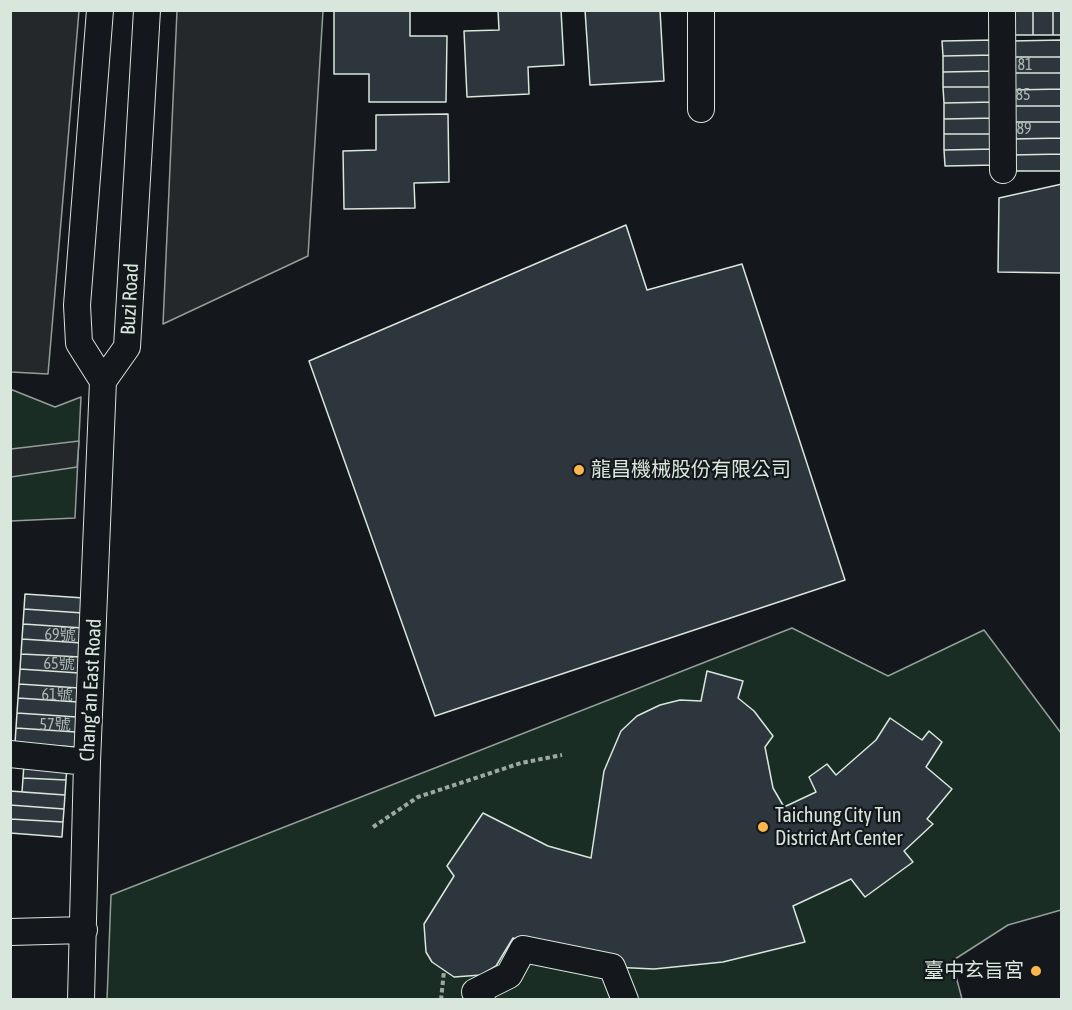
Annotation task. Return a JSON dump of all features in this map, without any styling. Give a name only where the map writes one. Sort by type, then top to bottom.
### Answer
[{"type":"street","points":[[100,10],[77,305],[80,343],[103,381]]},
{"type":"street","name":"Buzi Road","points":[[103,381],[127,347],[147,10]]},
{"type":"street","points":[[701,10],[701,109]]},
{"type":"street","points":[[1002,10],[1004,170]]},
{"type":"street","name":"Chang’an East Road","points":[[81,999],[87,762],[103,381]]},
{"type":"street","points":[[10,754],[87,762]]},
{"type":"street","points":[[10,932],[84,930]]},
{"type":"street","points":[[482,999],[475,992],[509,975],[524,949],[612,967],[625,999]]},
{"type":"path","points":[[372,827],[418,797],[521,763],[562,755]]},
{"type":"path","points":[[441,999],[444,971]]},
{"type":"green space","points":[[10,389],[55,407],[81,397],[75,518],[11,521]]},
{"type":"green space","points":[[792,628],[888,676],[984,630],[1061,733],[1061,910],[1008,925],[952,961],[962,999],[107,1000],[111,895]]},
{"type":"shaded area","points":[[11,10],[79,11],[48,374],[11,372]]},
{"type":"shaded area","points":[[177,11],[323,11],[308,256],[163,324]]},
{"type":"shaded area","points":[[79,441],[77,467],[11,477],[11,449]]},
{"type":"building","points":[[334,10],[410,10],[410,36],[447,36],[446,102],[369,102],[369,74],[334,74]]},
{"type":"building","points":[[498,10],[561,10],[564,65],[528,67],[529,94],[467,97],[464,31],[499,30]]},
{"type":"building","points":[[585,10],[660,10],[664,81],[590,85]]},
{"type":"building","points":[[1014,10],[1033,10],[1033,35],[1014,35]]},
{"type":"building","points":[[1033,10],[1053,10],[1053,35],[1033,35]]},
{"type":"building","points":[[1053,10],[1062,10],[1062,35],[1053,35]]},
{"type":"building","points":[[994,40],[994,55],[943,56],[942,41]]},
{"type":"building","points":[[1062,40],[1062,57],[1011,57],[1011,41]]},
{"type":"building","points":[[994,55],[995,71],[943,72],[943,56]]},
{"type":"building","points":[[1011,57],[1062,57],[1062,73],[1011,73]]},
{"type":"building","points":[[995,71],[995,87],[943,87],[943,72]]},
{"type":"building","points":[[1011,73],[1062,73],[1062,89],[1011,90]]},
{"type":"building","points":[[943,87],[995,87],[995,102],[944,103]]},
{"type":"building","points":[[1062,89],[1062,106],[1011,106],[1011,90]]},
{"type":"building","points":[[995,102],[996,118],[944,119],[944,103]]},
{"type":"building","points":[[1011,106],[1062,106],[1062,122],[1012,122]]},
{"type":"building","points":[[448,114],[449,182],[414,183],[415,208],[344,209],[343,151],[376,150],[376,115]]},
{"type":"building","points":[[996,118],[996,134],[944,134],[944,119]]},
{"type":"building","points":[[1012,122],[1062,122],[1062,138],[1012,139]]},
{"type":"building","points":[[944,134],[996,134],[996,149],[944,150]]},
{"type":"building","points":[[1062,138],[1062,154],[1012,155],[1012,139]]},
{"type":"building","points":[[996,149],[996,165],[945,166],[944,150]]},
{"type":"building","points":[[1062,154],[1062,171],[1012,171],[1012,155]]},
{"type":"building","points":[[1062,184],[1062,273],[998,272],[999,198]]},
{"type":"building","name":"龍昌機械股份有限公司","points":[[626,225],[647,290],[742,264],[845,580],[435,716],[309,361]]},
{"type":"building","points":[[25,594],[84,598],[83,613],[24,609]]},
{"type":"building","points":[[24,609],[83,613],[83,628],[23,624]]},
{"type":"building","points":[[23,624],[83,628],[82,643],[22,639]]},
{"type":"building","points":[[22,639],[82,643],[81,657],[21,654]]},
{"type":"building","points":[[21,654],[81,657],[79,673],[20,669]]},
{"type":"building","points":[[20,669],[79,673],[79,688],[19,684]]},
{"type":"building","name":"Taichung City Tun District Art Center","points":[[707,671],[743,681],[738,698],[754,711],[773,736],[765,747],[773,788],[784,807],[816,792],[809,777],[827,764],[836,775],[876,740],[890,718],[922,740],[929,731],[942,742],[926,767],[952,789],[927,819],[933,824],[904,851],[913,862],[865,897],[851,879],[793,906],[805,942],[723,962],[654,969],[612,967],[513,938],[496,966],[481,975],[454,977],[432,962],[426,952],[424,924],[454,876],[447,866],[483,813],[548,846],[591,858],[604,771],[621,731],[637,716],[660,705],[680,700],[701,701]]},
{"type":"building","points":[[19,684],[79,688],[78,702],[18,698]]},
{"type":"building","points":[[18,698],[78,702],[77,717],[17,713]]},
{"type":"building","points":[[17,713],[77,717],[76,732],[16,728]]},
{"type":"building","points":[[16,728],[76,732],[75,747],[15,743]]},
{"type":"building","points":[[24,764],[67,767],[66,780],[23,778]]},
{"type":"building","points":[[23,778],[66,780],[65,795],[22,792]]},
{"type":"building","points":[[10,791],[65,795],[64,809],[10,805]]},
{"type":"building","points":[[10,805],[64,809],[63,822],[10,819]]},
{"type":"building","points":[[10,819],[63,822],[62,837],[10,833]]},
{"type":"place","name":"龍昌機械股份有限公司","points":[[579,470]]},
{"type":"place","name":"Taichung City Tun District Art Center","points":[[763,827]]},
{"type":"place","name":"臺中玄旨宮","points":[[1036,971]]}]
